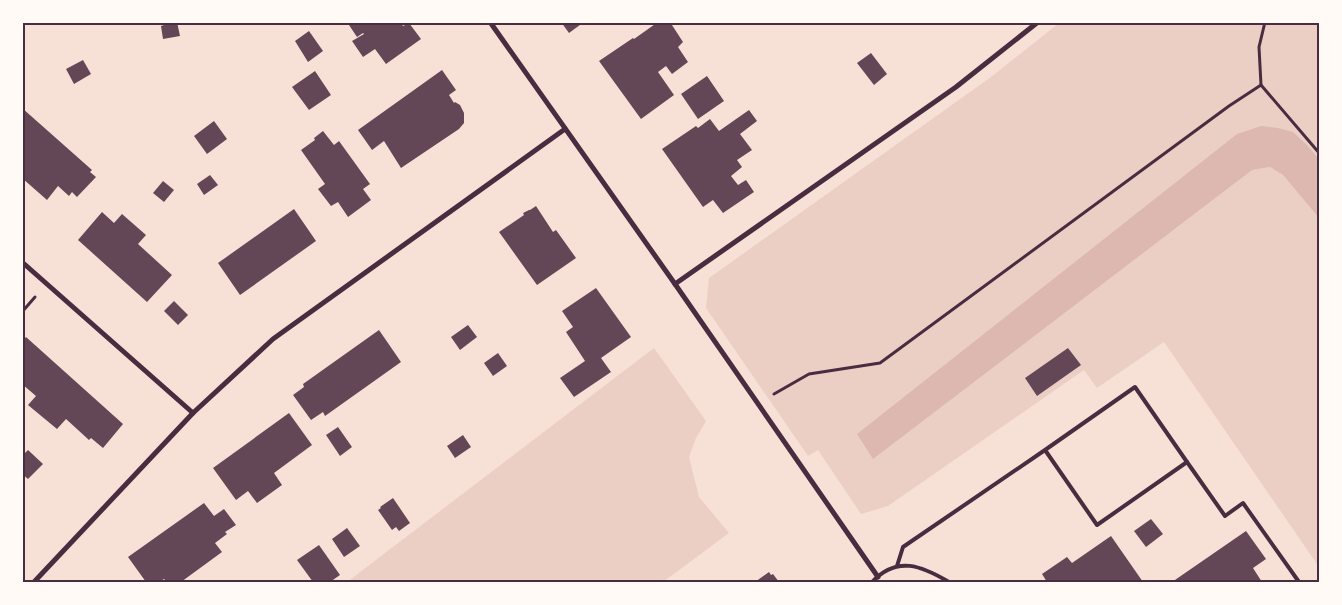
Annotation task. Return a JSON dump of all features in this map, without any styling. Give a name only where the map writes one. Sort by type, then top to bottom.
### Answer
[{"type":"street","points":[[490,22],[675,284],[878,577]]},
{"type":"street","points":[[675,284],[956,87],[1038,22]]},
{"type":"street","points":[[34,582],[193,413],[273,339],[565,129]]},
{"type":"street","points":[[22,262],[193,413]]},
{"type":"lane","points":[[897,566],[903,547],[1135,387],[1224,516],[1243,503],[1300,582]]},
{"type":"lane","points":[[1045,450],[1097,525],[1188,462]]},
{"type":"lane","points":[[872,582],[883,571],[897,566],[913,566],[931,572],[949,582]]},
{"type":"path","points":[[1265,22],[1259,46],[1261,85],[1320,154]]},
{"type":"path","points":[[758,403],[809,374],[880,363],[1261,85]]},
{"type":"shaded area","points":[[1059,23],[1319,23],[1319,159],[1308,146],[1252,170],[1270,167],[1283,175],[1319,218],[1319,567],[1164,342],[1097,388],[1084,370],[888,506],[861,514],[818,450],[808,456],[706,308],[709,278],[991,77]]},
{"type":"shaded area","points":[[1261,126],[1293,132],[1319,159],[1319,218],[1283,175],[1270,167],[1252,170],[873,459],[857,434],[1237,134]]},
{"type":"shaded area","points":[[654,348],[706,421],[696,438],[689,457],[699,497],[729,533],[663,582],[347,582]]},
{"type":"building","points":[[177,22],[180,36],[163,39],[161,26]]},
{"type":"building","points":[[352,22],[400,22],[403,26],[409,23],[421,39],[386,64],[375,49],[363,57],[352,41],[364,34],[357,37],[349,25]]},
{"type":"building","points":[[561,22],[584,22],[569,33]]},
{"type":"building","points":[[658,22],[670,22],[683,42],[678,47],[688,62],[672,74],[666,66],[658,72],[674,95],[641,119],[599,61]]},
{"type":"building","points":[[309,31],[323,51],[308,62],[295,41]]},
{"type":"building","points":[[871,53],[887,74],[874,85],[857,63]]},
{"type":"building","points":[[83,60],[91,74],[74,84],[66,69]]},
{"type":"building","points":[[442,70],[456,90],[449,95],[454,103],[460,105],[464,113],[464,123],[459,129],[401,168],[384,141],[372,150],[358,130]]},
{"type":"building","points":[[315,71],[331,95],[309,110],[292,87]]},
{"type":"building","points":[[707,76],[724,101],[698,119],[681,94]]},
{"type":"building","points":[[22,108],[92,170],[90,172],[96,177],[77,197],[72,192],[69,196],[58,186],[47,200],[22,178]]},
{"type":"building","points":[[749,110],[757,121],[740,134],[752,150],[737,160],[742,167],[731,176],[738,185],[746,180],[754,192],[723,213],[713,200],[703,207],[662,149],[710,119],[719,131]]},
{"type":"building","points":[[214,121],[227,139],[207,154],[194,136]]},
{"type":"building","points":[[323,131],[334,145],[339,141],[370,184],[363,189],[371,200],[348,217],[338,202],[331,206],[318,189],[325,184],[301,150],[315,140],[314,138]]},
{"type":"building","points":[[210,175],[218,185],[204,195],[197,184]]},
{"type":"building","points":[[163,181],[174,190],[164,202],[153,193]]},
{"type":"building","points":[[536,206],[553,232],[556,230],[576,258],[537,285],[499,232],[524,215],[523,213]]},
{"type":"building","points":[[294,209],[316,241],[240,295],[218,263]]},
{"type":"building","points":[[102,212],[114,223],[122,214],[146,235],[138,244],[172,275],[147,302],[78,240]]},
{"type":"building","points":[[596,288],[631,337],[601,358],[611,372],[574,397],[560,378],[585,361],[566,332],[573,327],[562,311]]},
{"type":"building","points":[[174,301],[188,315],[178,325],[164,311]]},
{"type":"building","points":[[468,325],[477,337],[460,350],[451,337]]},
{"type":"building","points":[[379,330],[401,362],[325,416],[323,412],[311,420],[293,395],[304,387],[303,384]]},
{"type":"building","points":[[26,337],[123,424],[103,448],[91,438],[89,440],[66,419],[57,429],[28,405],[36,396],[22,384],[22,342]]},
{"type":"building","points":[[1068,348],[1081,365],[1037,396],[1025,378]]},
{"type":"building","points":[[498,353],[507,366],[493,376],[484,363]]},
{"type":"building","points":[[289,413],[312,445],[274,473],[282,485],[257,503],[248,491],[236,500],[213,468]]},
{"type":"building","points":[[338,427],[352,447],[340,456],[326,435]]},
{"type":"building","points":[[463,435],[471,447],[455,458],[447,446]]},
{"type":"building","points":[[28,450],[43,464],[28,479],[22,474],[22,456]]},
{"type":"building","points":[[393,498],[410,523],[399,531],[396,527],[392,530],[378,510]]},
{"type":"building","points":[[204,503],[214,516],[224,509],[236,525],[225,532],[227,534],[215,543],[222,552],[181,582],[167,582],[164,579],[159,582],[146,582],[128,557]]},
{"type":"building","points":[[1151,519],[1163,534],[1146,547],[1134,531]]},
{"type":"building","points":[[347,528],[360,546],[344,557],[332,539]]},
{"type":"building","points":[[1246,531],[1266,559],[1253,568],[1262,582],[1172,582]]},
{"type":"building","points":[[1111,536],[1143,582],[1047,582],[1042,574],[1067,557],[1072,563]]},
{"type":"building","points":[[319,545],[340,575],[330,582],[313,582],[297,560]]},
{"type":"building","points":[[769,572],[779,582],[755,582]]}]
